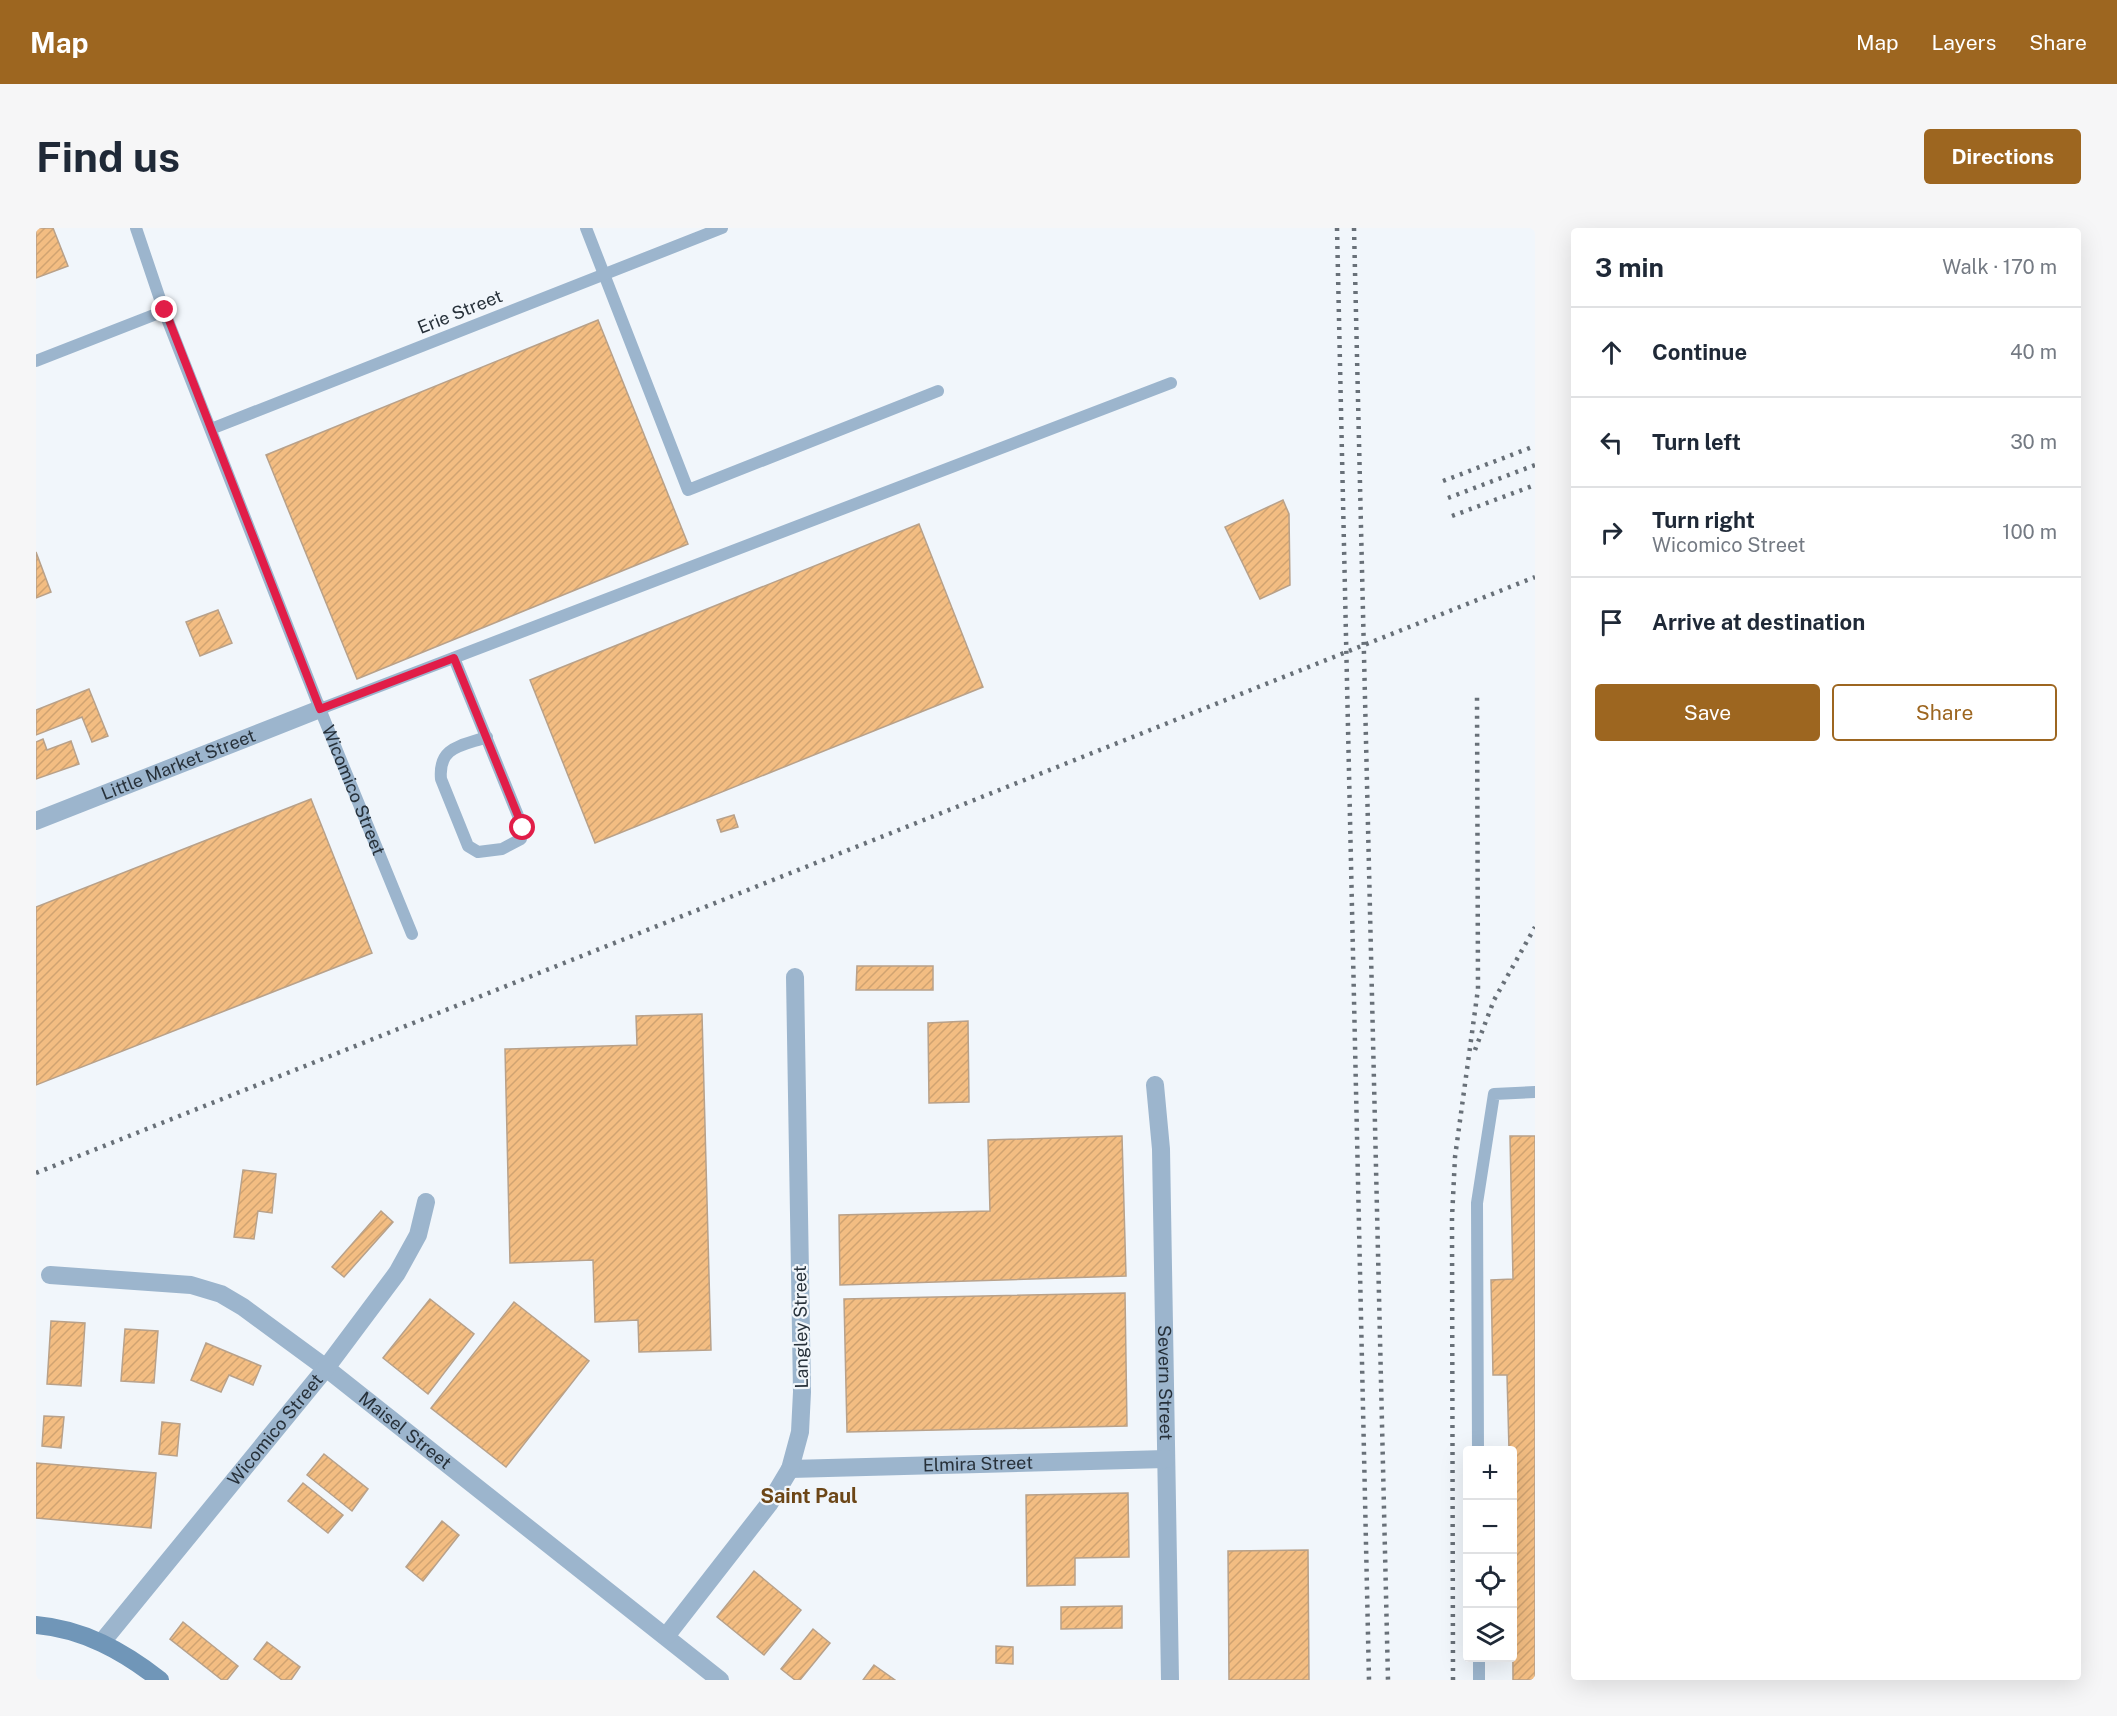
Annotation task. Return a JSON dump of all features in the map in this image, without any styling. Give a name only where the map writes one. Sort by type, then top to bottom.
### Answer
[{"type":"street","name":"Little Market Street","points":[[36,821],[320,709]]},
{"type":"street","name":"Langley Street","points":[[667,1635],[769,1504],[790,1469],[800,1432],[802,1392],[795,976]]},
{"type":"street","name":"Severn Street","points":[[1155,1085],[1161,1149],[1170,1680]]},
{"type":"street","name":"Wicomico Street","points":[[102,1642],[326,1368],[397,1273],[418,1235],[426,1202]]},
{"type":"street","name":"Maisel Street","points":[[50,1275],[191,1285],[221,1293],[243,1306],[326,1368],[667,1635],[720,1680]]},
{"type":"street","name":"Elmira Street","points":[[790,1469],[1166,1458]]},
{"type":"street","points":[[36,1625],[53,1627],[102,1642],[136,1661],[160,1680]]},
{"type":"lane","name":"Wicomico Street","points":[[136,228],[165,310],[320,709],[412,934]]},
{"type":"lane","points":[[586,228],[688,490],[938,391]]},
{"type":"lane","name":"Erie Street","points":[[211,429],[722,228]]},
{"type":"lane","points":[[36,361],[165,310]]},
{"type":"lane","points":[[320,709],[1171,383]]},
{"type":"lane","points":[[454,658],[487,737],[523,828],[521,838],[502,849],[478,852],[468,846],[441,779],[441,770],[442,761],[448,751],[487,737]]},
{"type":"lane","points":[[1478,1446],[1477,1203],[1492,1104],[1494,1094],[1535,1092]]},
{"type":"lane","points":[[1479,1662],[1479,1680]]},
{"type":"building","points":[[36,228],[53,228],[68,266],[36,278]]},
{"type":"building","points":[[598,320],[688,544],[357,679],[266,455]]},
{"type":"building","points":[[1283,500],[1289,514],[1290,585],[1260,599],[1225,527]]},
{"type":"building","points":[[919,524],[983,687],[595,843],[530,680]]},
{"type":"building","points":[[36,552],[51,592],[36,598]]},
{"type":"building","points":[[218,610],[232,643],[200,656],[186,622]]},
{"type":"building","points":[[89,689],[108,736],[92,742],[82,717],[36,735],[36,710]]},
{"type":"building","points":[[43,739],[47,750],[71,741],[79,764],[36,779],[36,742]]},
{"type":"building","points":[[311,799],[372,953],[36,1085],[36,907]]},
{"type":"building","points":[[734,815],[738,827],[721,832],[717,820]]},
{"type":"building","points":[[857,966],[933,966],[933,990],[856,990]]},
{"type":"building","points":[[702,1014],[711,1350],[639,1352],[638,1320],[595,1322],[593,1260],[510,1263],[505,1049],[637,1045],[636,1016]]},
{"type":"building","points":[[968,1021],[969,1102],[929,1103],[928,1023]]},
{"type":"building","points":[[1122,1136],[1126,1276],[840,1285],[839,1215],[990,1211],[988,1140]]},
{"type":"building","points":[[1510,1136],[1535,1136],[1535,1680],[1513,1680],[1513,1662],[1517,1662],[1517,1446],[1509,1446],[1507,1375],[1493,1375],[1491,1280],[1513,1279]]},
{"type":"building","points":[[243,1170],[276,1174],[272,1213],[258,1211],[254,1239],[234,1237]]},
{"type":"building","points":[[381,1211],[393,1222],[344,1277],[332,1267]]},
{"type":"building","points":[[1125,1293],[1127,1426],[847,1432],[844,1299]]},
{"type":"building","points":[[430,1299],[474,1334],[428,1394],[383,1358]]},
{"type":"building","points":[[514,1302],[589,1361],[506,1467],[431,1408]]},
{"type":"building","points":[[51,1321],[85,1323],[81,1386],[47,1384]]},
{"type":"building","points":[[125,1329],[158,1331],[154,1383],[121,1381]]},
{"type":"building","points":[[206,1343],[261,1366],[253,1385],[229,1375],[221,1392],[191,1380]]},
{"type":"building","points":[[44,1416],[64,1417],[61,1448],[42,1446]]},
{"type":"building","points":[[162,1422],[180,1424],[177,1456],[159,1454]]},
{"type":"building","points":[[324,1454],[368,1489],[352,1511],[307,1475]]},
{"type":"building","points":[[36,1463],[156,1473],[151,1528],[36,1518]]},
{"type":"building","points":[[303,1483],[343,1515],[328,1533],[288,1501]]},
{"type":"building","points":[[1128,1493],[1129,1557],[1075,1558],[1075,1585],[1027,1586],[1026,1495]]},
{"type":"building","points":[[442,1521],[459,1535],[423,1581],[406,1567]]},
{"type":"building","points":[[1308,1550],[1309,1680],[1229,1680],[1228,1551]]},
{"type":"building","points":[[754,1571],[801,1610],[764,1655],[717,1617]]},
{"type":"building","points":[[1122,1606],[1122,1628],[1061,1629],[1061,1607]]},
{"type":"building","points":[[183,1622],[238,1666],[227,1680],[222,1680],[170,1639]]},
{"type":"building","points":[[813,1629],[830,1643],[800,1680],[795,1680],[781,1669]]},
{"type":"building","points":[[267,1642],[300,1667],[291,1680],[282,1680],[254,1659]]},
{"type":"building","points":[[996,1646],[1013,1647],[1013,1664],[996,1663]]},
{"type":"building","points":[[874,1665],[895,1680],[863,1680]]},
{"type":"railway","points":[[1337,228],[1369,1680]]},
{"type":"railway","points":[[1354,228],[1388,1680]]},
{"type":"railway","points":[[1443,481],[1535,446]]},
{"type":"railway","points":[[1448,498],[1535,465]]},
{"type":"railway","points":[[1452,516],[1535,485]]},
{"type":"railway","points":[[36,1173],[1535,577]]},
{"type":"railway","points":[[1453,1680],[1452,1218],[1455,1157],[1478,989],[1477,694]]},
{"type":"railway","points":[[1475,1050],[1494,1000],[1535,927]]},
{"type":"district","name":"Saint Paul","points":[[809,1496]]},
{"type":"route","points":[[165,310],[320,709],[454,658],[523,828]]}]
